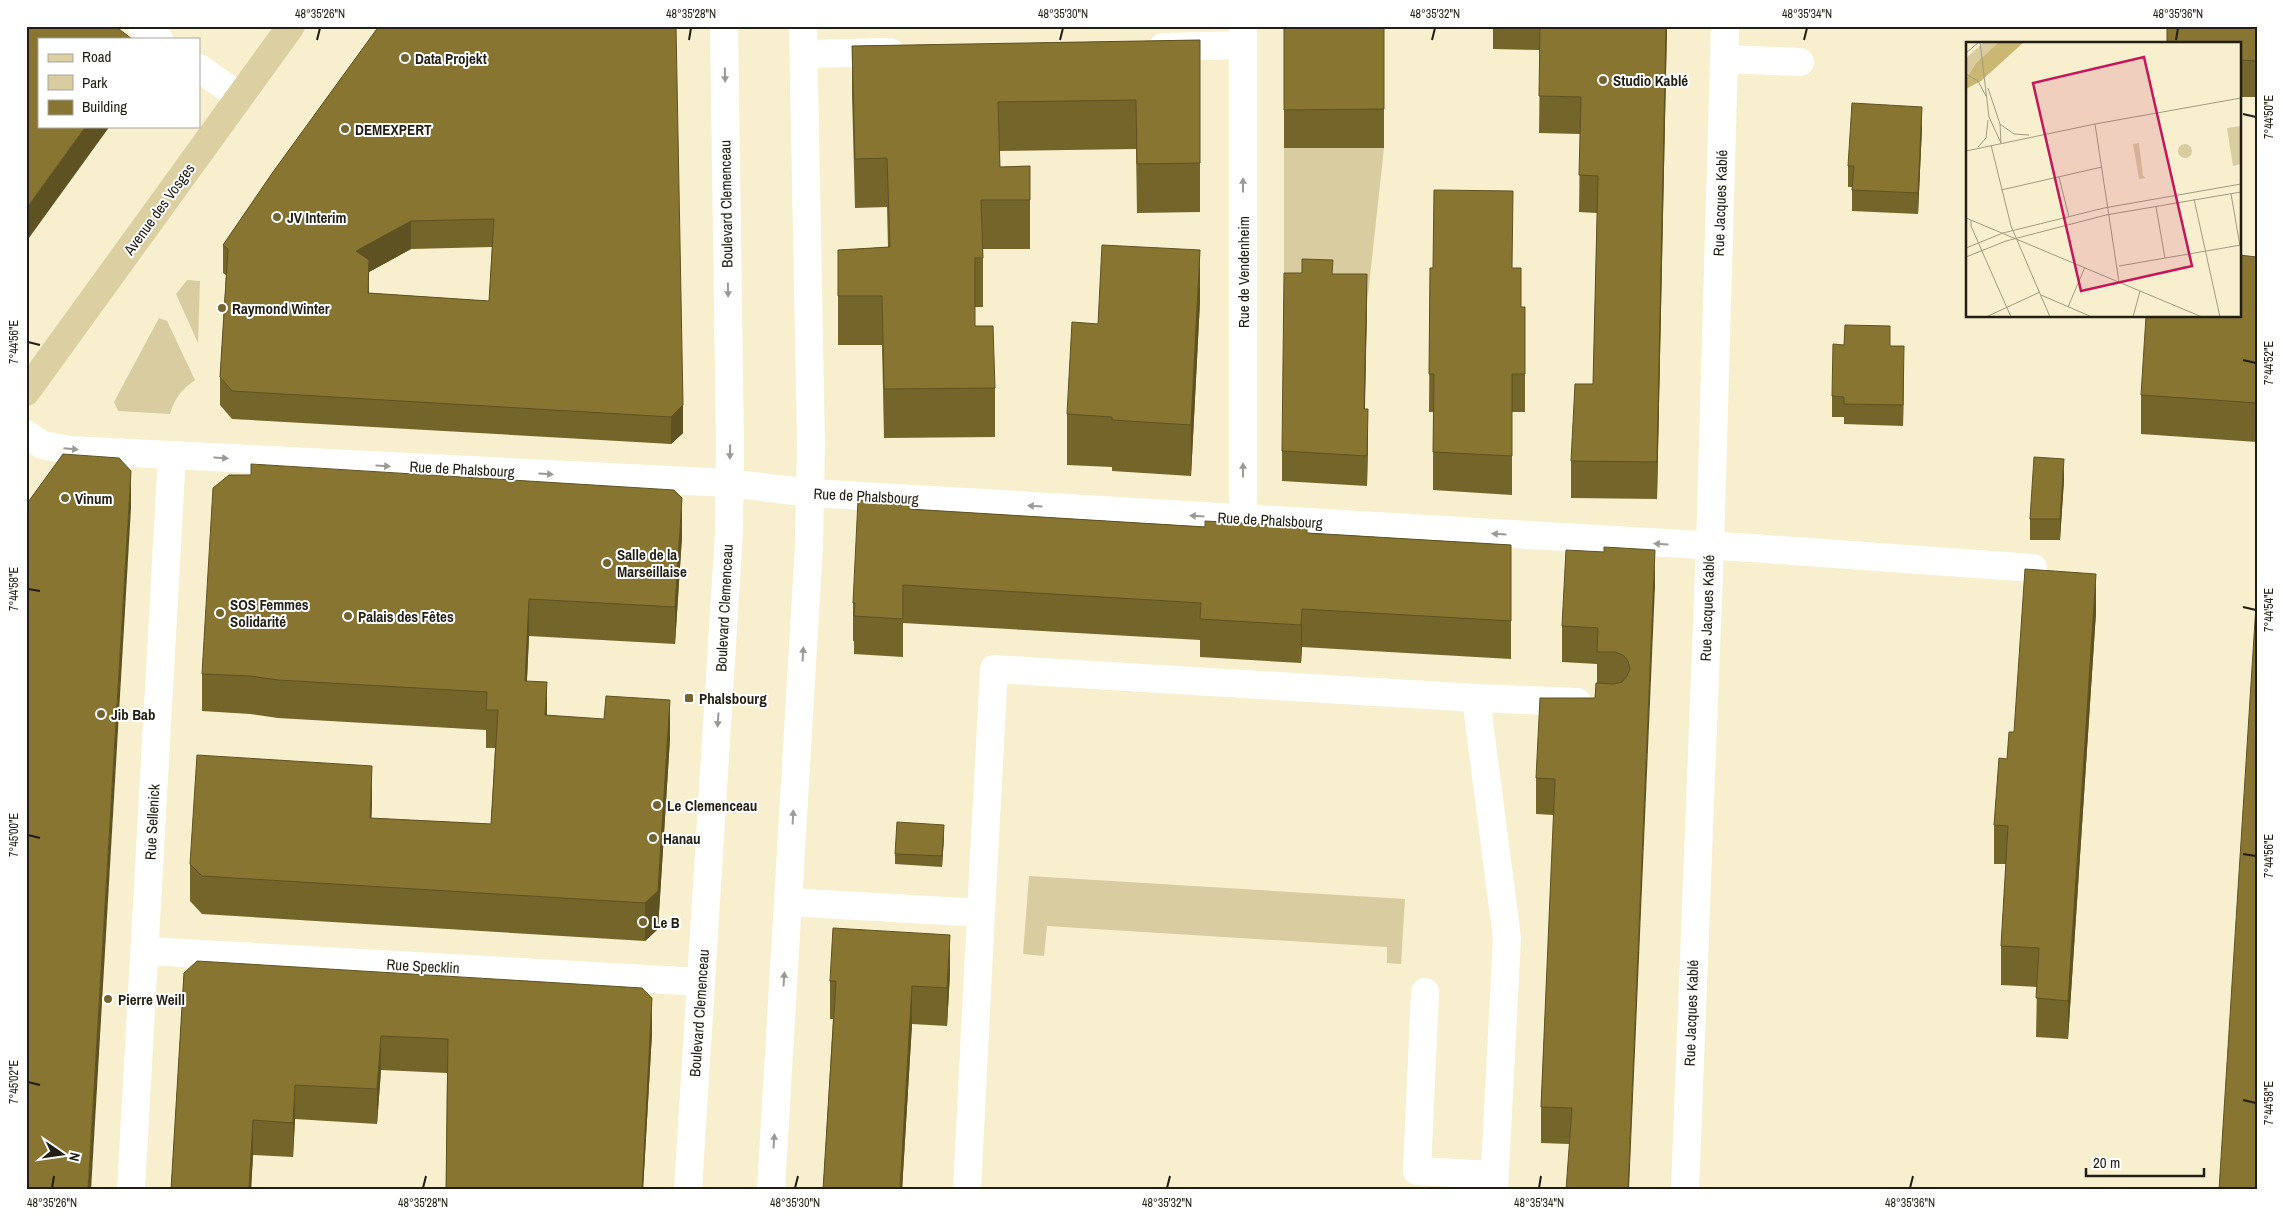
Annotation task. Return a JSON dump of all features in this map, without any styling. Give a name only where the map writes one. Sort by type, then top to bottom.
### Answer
[{"type":"main road","name":"Avenue des Vosges","points":[[26,392],[291,26]]},
{"type":"street","points":[[142,26],[158,38]]},
{"type":"street","name":"Boulevard Clemenceau","points":[[688,1190],[720,690],[729,483],[724,26]]},
{"type":"street","points":[[771,1190],[811,493],[803,26]]},
{"type":"street","name":"Rue Jacques Kablé","points":[[1684,1190],[1710,547],[1725,26]]},
{"type":"street","points":[[1135,47],[1243,36]]},
{"type":"street","name":"Rue de Vendenheim","points":[[1243,36],[1243,518]]},
{"type":"street","points":[[804,54],[917,52]]},
{"type":"street","points":[[1724,60],[1800,62]]},
{"type":"street","points":[[200,69],[240,97]]},
{"type":"street","name":"Rue de Phalsbourg","points":[[26,434],[42,445],[70,450],[729,483],[811,493],[1243,518],[2032,568]]},
{"type":"street","name":"Rue Sellenick","points":[[131,1190],[146,951],[172,455]]},
{"type":"street","points":[[967,1190],[994,669],[1604,704]]},
{"type":"street","points":[[1425,992],[1417,1171],[1494,1182],[1507,938],[1476,698]]},
{"type":"street","points":[[788,902],[981,913]]},
{"type":"street","name":"Rue Specklin","points":[[146,951],[701,982]]},
{"type":"green space","points":[[1284,148],[1384,148],[1367,304],[1284,303]]},
{"type":"green space","points":[[187,280],[200,281],[198,343],[176,294]]},
{"type":"green space","points":[[159,318],[167,321],[195,380],[179,395],[170,414],[118,411],[114,402]]},
{"type":"green space","points":[[1029,876],[1405,899],[1401,964],[1387,963],[1387,947],[1047,926],[1044,956],[1023,954]]},
{"type":"building","points":[[26,26],[115,26],[131,38],[38,38],[38,128],[85,128],[26,209]]},
{"type":"building","points":[[379,26],[676,26],[683,405],[671,417],[232,391],[220,377],[228,249],[223,245],[273,172]],"holes":[[[494,219],[489,301],[368,293],[369,260],[356,251],[411,221]]]},
{"type":"building","points":[[1284,26],[1384,26],[1384,109],[1284,110]]},
{"type":"building","points":[[1540,26],[1666,26],[1657,462],[1571,461],[1575,384],[1593,384],[1598,176],[1579,175],[1581,97],[1539,96]]},
{"type":"building","points":[[2167,26],[2257,26],[2257,61],[2240,60],[2240,42],[2167,42]]},
{"type":"building","points":[[1200,40],[1200,163],[1137,164],[1136,100],[998,102],[1000,167],[1030,166],[1030,200],[981,200],[983,258],[975,258],[975,326],[993,326],[995,388],[884,389],[882,296],[838,296],[838,250],[890,247],[887,158],[855,159],[852,46]]},
{"type":"building","points":[[1852,103],[1922,107],[1918,193],[1852,190],[1854,166],[1848,166]]},
{"type":"building","points":[[1434,190],[1513,191],[1512,268],[1521,268],[1521,307],[1525,307],[1525,374],[1512,374],[1512,456],[1433,452],[1434,374],[1429,374],[1430,268],[1433,268]]},
{"type":"building","points":[[1102,245],[1200,250],[1191,425],[1112,420],[1112,417],[1067,414],[1072,322],[1098,324]]},
{"type":"building","points":[[2240,255],[2257,257],[2257,403],[2141,395],[2146,318],[2240,318]]},
{"type":"building","points":[[1302,259],[1333,260],[1332,274],[1367,274],[1364,409],[1368,409],[1367,456],[1282,451],[1284,273],[1302,273]]},
{"type":"building","points":[[1845,325],[1890,326],[1890,346],[1904,346],[1903,405],[1844,404],[1844,397],[1832,396],[1833,344],[1844,345]]},
{"type":"building","points":[[63,454],[119,458],[131,471],[88,1190],[26,1190],[26,505]]},
{"type":"building","points":[[2034,457],[2064,459],[2060,519],[2030,519]]},
{"type":"building","points":[[251,464],[674,490],[682,498],[675,607],[529,599],[525,681],[547,682],[545,715],[604,719],[606,696],[670,700],[658,891],[645,903],[202,876],[190,864],[197,755],[372,766],[370,818],[491,824],[498,710],[486,710],[487,692],[202,674],[213,488],[229,475],[251,475]]},
{"type":"building","points":[[858,500],[909,503],[909,509],[1205,527],[1205,521],[1244,523],[1307,527],[1307,533],[1511,545],[1511,621],[1302,609],[1301,625],[1200,619],[1201,603],[903,585],[903,619],[854,616]]},
{"type":"building","points":[[1604,547],[1655,550],[1628,1190],[1566,1190],[1572,1108],[1541,1107],[1555,779],[1536,778],[1540,698],[1595,698],[1596,683],[1614,684],[1622,682],[1630,669],[1628,661],[1623,655],[1615,652],[1597,652],[1598,628],[1562,626],[1566,550],[1604,552]]},
{"type":"building","points":[[2025,569],[2096,574],[2068,1001],[2036,998],[2039,948],[2001,946],[2008,826],[1994,825],[1999,758],[2007,759],[2009,732],[2014,732]]},
{"type":"building","points":[[2257,589],[2257,1190],[2219,1190]]},
{"type":"building","points":[[897,822],[944,825],[942,856],[895,854]]},
{"type":"building","points":[[833,928],[950,935],[947,988],[912,986],[900,1190],[823,1190],[836,981],[830,981]]},
{"type":"building","points":[[197,961],[642,988],[652,998],[642,1190],[446,1190],[448,1039],[381,1036],[377,1089],[295,1085],[293,1123],[253,1120],[249,1189],[252,1190],[171,1190],[184,973]]},
{"type":"place","name":"Data Projekt","points":[[405,58]]},
{"type":"place","name":"Studio Kablé","points":[[1603,80]]},
{"type":"place","name":"DEMEXPERT","points":[[345,129]]},
{"type":"place","name":"JV Interim","points":[[277,217]]},
{"type":"place","name":"Raymond Winter","points":[[222,308]]},
{"type":"place","name":"Vinum","points":[[65,498]]},
{"type":"place","name":"Salle de la Marseillaise","points":[[607,563]]},
{"type":"place","name":"SOS Femmes Solidarité","points":[[220,613]]},
{"type":"place","name":"Palais des Fêtes","points":[[348,616]]},
{"type":"place","name":"Phalsbourg","points":[[689,698]]},
{"type":"place","name":"Jib Bab","points":[[101,714]]},
{"type":"place","name":"Le Clemenceau","points":[[657,805]]},
{"type":"place","name":"Hanau","points":[[653,838]]},
{"type":"place","name":"Le B","points":[[643,922]]},
{"type":"place","name":"Pierre Weill","points":[[108,999]]}]
